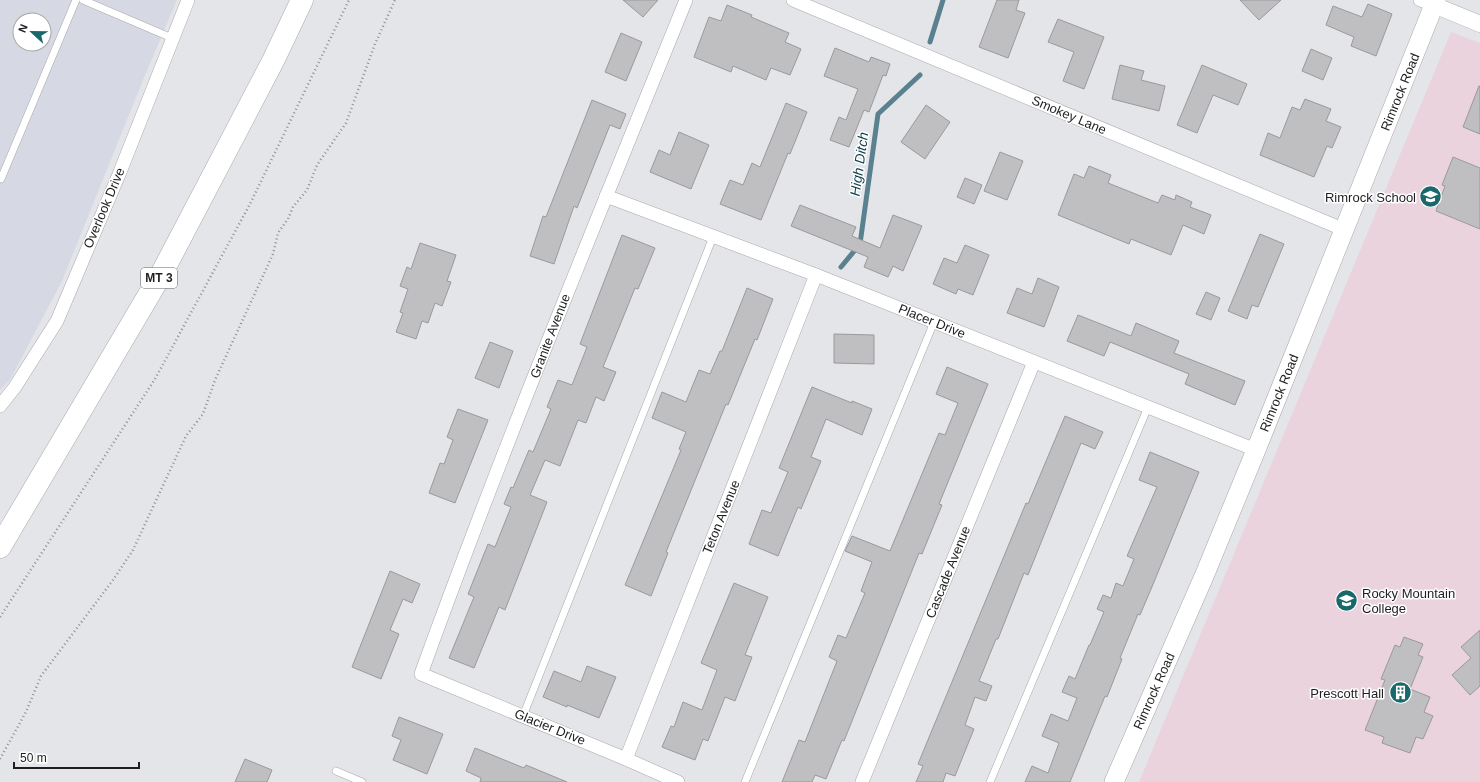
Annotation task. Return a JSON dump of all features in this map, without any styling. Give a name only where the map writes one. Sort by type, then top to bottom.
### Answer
[{"type":"highway","name":"MT 3","points":[[0,547],[163,271],[273,61],[302,0]]},
{"type":"main road","name":"Rimrock Road","points":[[1114,782],[1205,574],[1256,450],[1345,230],[1430,2]]},
{"type":"street","name":"Overlook Drive","points":[[0,406],[15,388],[57,321],[120,172],[188,0]]},
{"type":"street","name":"Granite Avenue","points":[[421,674],[458,572],[606,196],[686,0]]},
{"type":"street","name":"Smokey Lane","points":[[793,0],[1345,230]]},
{"type":"street","points":[[1430,2],[1480,24]]},
{"type":"street","name":"Placer Drive","points":[[606,196],[816,275],[1256,450]]},
{"type":"street","name":"Teton Avenue","points":[[626,759],[816,275]]},
{"type":"street","name":"Cascade Avenue","points":[[862,782],[1034,362]]},
{"type":"street","name":"Glacier Drive","points":[[421,674],[678,782]]},
{"type":"lane","points":[[1,179],[76,0]]},
{"type":"lane","points":[[83,0],[172,38]]},
{"type":"lane","points":[[522,716],[713,236]]},
{"type":"lane","points":[[745,782],[934,322]]},
{"type":"lane","points":[[990,782],[1148,407]]},
{"type":"lane","points":[[336,771],[362,782]]},
{"type":"path","points":[[0,617],[155,379],[250,204],[349,0]]},
{"type":"path","points":[[0,759],[26,712],[41,676],[113,580],[133,550],[186,436],[204,414],[215,380],[273,254],[278,233],[288,219],[293,207],[307,190],[317,165],[346,123],[375,44],[395,0]]},
{"type":"shaded area","points":[[0,0],[177,0],[62,281],[11,378],[0,390]]},
{"type":"shaded area","name":"Rocky Mountain College","points":[[1451,32],[1480,43],[1480,782],[1139,782]]},
{"type":"building","points":[[623,0],[658,0],[643,17]]},
{"type":"building","points":[[997,0],[1019,0],[1016,10],[1025,13],[1008,58],[979,47]]},
{"type":"building","points":[[1240,0],[1281,0],[1259,20]]},
{"type":"building","points":[[1368,4],[1392,14],[1376,56],[1351,46],[1354,37],[1326,25],[1333,6],[1362,17]]},
{"type":"building","points":[[727,5],[789,33],[785,42],[801,49],[790,75],[771,68],[766,80],[733,66],[731,72],[694,57],[709,17],[721,21]]},
{"type":"building","points":[[1058,19],[1104,37],[1084,89],[1063,81],[1074,52],[1048,42]]},
{"type":"building","points":[[621,33],[642,42],[626,81],[605,72]]},
{"type":"building","points":[[835,48],[869,62],[871,57],[890,64],[886,76],[883,75],[869,112],[864,110],[849,147],[830,140],[839,117],[846,120],[858,89],[824,76]]},
{"type":"building","points":[[1311,49],[1332,58],[1323,80],[1302,71]]},
{"type":"building","points":[[1120,65],[1144,71],[1141,80],[1165,86],[1159,111],[1112,99]]},
{"type":"building","points":[[1202,65],[1247,84],[1238,105],[1213,95],[1197,133],[1177,125]]},
{"type":"building","points":[[1480,86],[1480,134],[1463,127]]},
{"type":"building","points":[[1305,99],[1331,109],[1326,121],[1341,127],[1332,148],[1327,146],[1314,177],[1260,155],[1268,133],[1280,138],[1292,107],[1300,110]]},
{"type":"building","points":[[592,100],[626,114],[620,129],[610,125],[577,208],[574,206],[554,264],[530,256],[543,216],[546,217]]},
{"type":"building","points":[[786,103],[807,112],[790,154],[788,153],[761,220],[720,204],[730,180],[743,185],[752,163],[760,167]]},
{"type":"building","points":[[926,105],[950,122],[925,159],[901,142]]},
{"type":"building","points":[[679,132],[709,145],[691,189],[650,172],[659,150],[670,155]]},
{"type":"building","points":[[1000,152],[1023,161],[1007,200],[984,191]]},
{"type":"building","points":[[1453,157],[1480,168],[1480,229],[1436,211],[1445,186],[1442,185]]},
{"type":"building","points":[[1089,166],[1111,175],[1108,183],[1158,203],[1162,195],[1175,200],[1176,195],[1192,202],[1190,207],[1211,215],[1204,234],[1183,225],[1171,255],[1131,239],[1129,244],[1058,215],[1074,174],[1084,178]]},
{"type":"building","points":[[965,178],[982,185],[974,204],[957,197]]},
{"type":"building","points":[[800,205],[856,227],[852,236],[880,248],[893,215],[922,226],[903,271],[893,266],[888,277],[864,267],[868,257],[791,226]]},
{"type":"building","points":[[1260,234],[1284,244],[1258,307],[1252,305],[1247,319],[1228,311]]},
{"type":"building","points":[[622,235],[655,248],[638,289],[635,288],[603,367],[616,372],[604,401],[596,397],[586,423],[578,420],[560,466],[545,460],[530,495],[547,502],[505,610],[499,607],[474,668],[449,658],[474,597],[468,594],[488,544],[495,547],[511,507],[504,504],[511,487],[513,488],[529,450],[533,452],[551,409],[547,407],[558,380],[572,385],[587,347],[580,344]]},
{"type":"building","points":[[420,243],[456,255],[447,281],[451,282],[442,306],[435,303],[428,323],[422,321],[416,339],[396,332],[403,313],[400,312],[408,289],[400,286],[407,267],[411,269]]},
{"type":"building","points":[[965,245],[989,255],[973,295],[958,289],[956,294],[933,284],[944,258],[957,263]]},
{"type":"building","points":[[1038,278],[1059,287],[1044,327],[1007,313],[1017,288],[1032,294]]},
{"type":"building","points":[[747,288],[773,299],[757,340],[755,339],[728,405],[726,404],[666,552],[668,553],[651,596],[625,585],[681,450],[679,449],[686,432],[652,418],[662,392],[686,402],[699,370],[710,374],[720,351],[722,351]]},
{"type":"building","points":[[1206,292],[1220,298],[1211,320],[1196,314]]},
{"type":"building","points":[[1078,315],[1131,336],[1136,323],[1179,341],[1174,353],[1245,381],[1235,405],[1185,384],[1189,374],[1110,342],[1104,356],[1067,341]]},
{"type":"building","points":[[834,334],[874,335],[874,364],[834,363]]},
{"type":"building","points":[[490,342],[513,351],[499,388],[475,378]]},
{"type":"building","points":[[947,367],[988,384],[939,504],[942,505],[922,554],[919,553],[844,741],[842,740],[826,779],[815,775],[812,782],[782,782],[799,740],[805,742],[837,661],[829,657],[838,635],[846,638],[865,593],[861,591],[872,562],[845,551],[852,536],[890,551],[939,433],[945,435],[958,403],[936,394]]},
{"type":"building","points":[[812,387],[852,403],[852,401],[872,409],[862,435],[826,419],[811,457],[821,461],[801,509],[798,507],[778,556],[749,544],[762,510],[771,513],[788,472],[779,468]]},
{"type":"building","points":[[458,409],[488,420],[455,503],[429,493],[440,463],[444,464],[453,440],[447,437]]},
{"type":"building","points":[[1065,416],[1103,432],[1095,449],[1081,443],[1028,575],[1024,573],[998,639],[996,639],[979,681],[992,686],[986,701],[975,697],[965,725],[974,729],[955,776],[946,773],[943,782],[916,782],[923,766],[918,764],[1026,503],[1028,504]]},
{"type":"building","points":[[1150,452],[1199,472],[1140,615],[1138,614],[1120,658],[1122,659],[1107,697],[1105,696],[1070,782],[1025,782],[1032,766],[1048,773],[1059,743],[1042,736],[1051,714],[1068,721],[1077,698],[1062,692],[1069,676],[1075,679],[1104,612],[1097,609],[1103,595],[1111,598],[1116,583],[1123,586],[1134,559],[1127,556],[1157,487],[1139,480]]},
{"type":"building","points":[[390,571],[420,584],[412,603],[403,599],[390,630],[399,634],[381,679],[352,667]]},
{"type":"building","points":[[734,583],[768,597],[745,655],[752,657],[735,701],[725,697],[708,741],[703,739],[695,760],[662,747],[671,726],[674,727],[683,702],[702,710],[717,670],[701,663]]},
{"type":"building","points":[[1480,630],[1480,686],[1470,695],[1452,675],[1471,658],[1461,647]]},
{"type":"building","name":"Prescott Hall","points":[[1404,637],[1423,644],[1418,655],[1423,657],[1410,689],[1430,697],[1424,712],[1433,716],[1423,739],[1416,737],[1410,753],[1382,743],[1384,737],[1365,730],[1385,680],[1381,679],[1395,645],[1400,647]]},
{"type":"building","points":[[587,666],[616,677],[599,718],[543,697],[554,671],[581,682]]},
{"type":"building","points":[[399,717],[443,734],[427,774],[393,760],[401,740],[392,736]]},
{"type":"building","points":[[475,748],[524,768],[526,765],[567,782],[480,782],[481,778],[466,771]]},
{"type":"building","points":[[245,759],[272,770],[267,782],[235,782]]},
{"type":"waterway","name":"High Ditch","points":[[930,42],[943,0]]},
{"type":"waterway","name":"High Ditch","points":[[841,267],[860,244],[878,114],[920,75]]},
{"type":"place","name":"Rimrock School","points":[[1431,197]]},
{"type":"place","name":"Rocky Mountain College","points":[[1347,600]]},
{"type":"place","name":"Prescott Hall","points":[[1400,693]]}]
